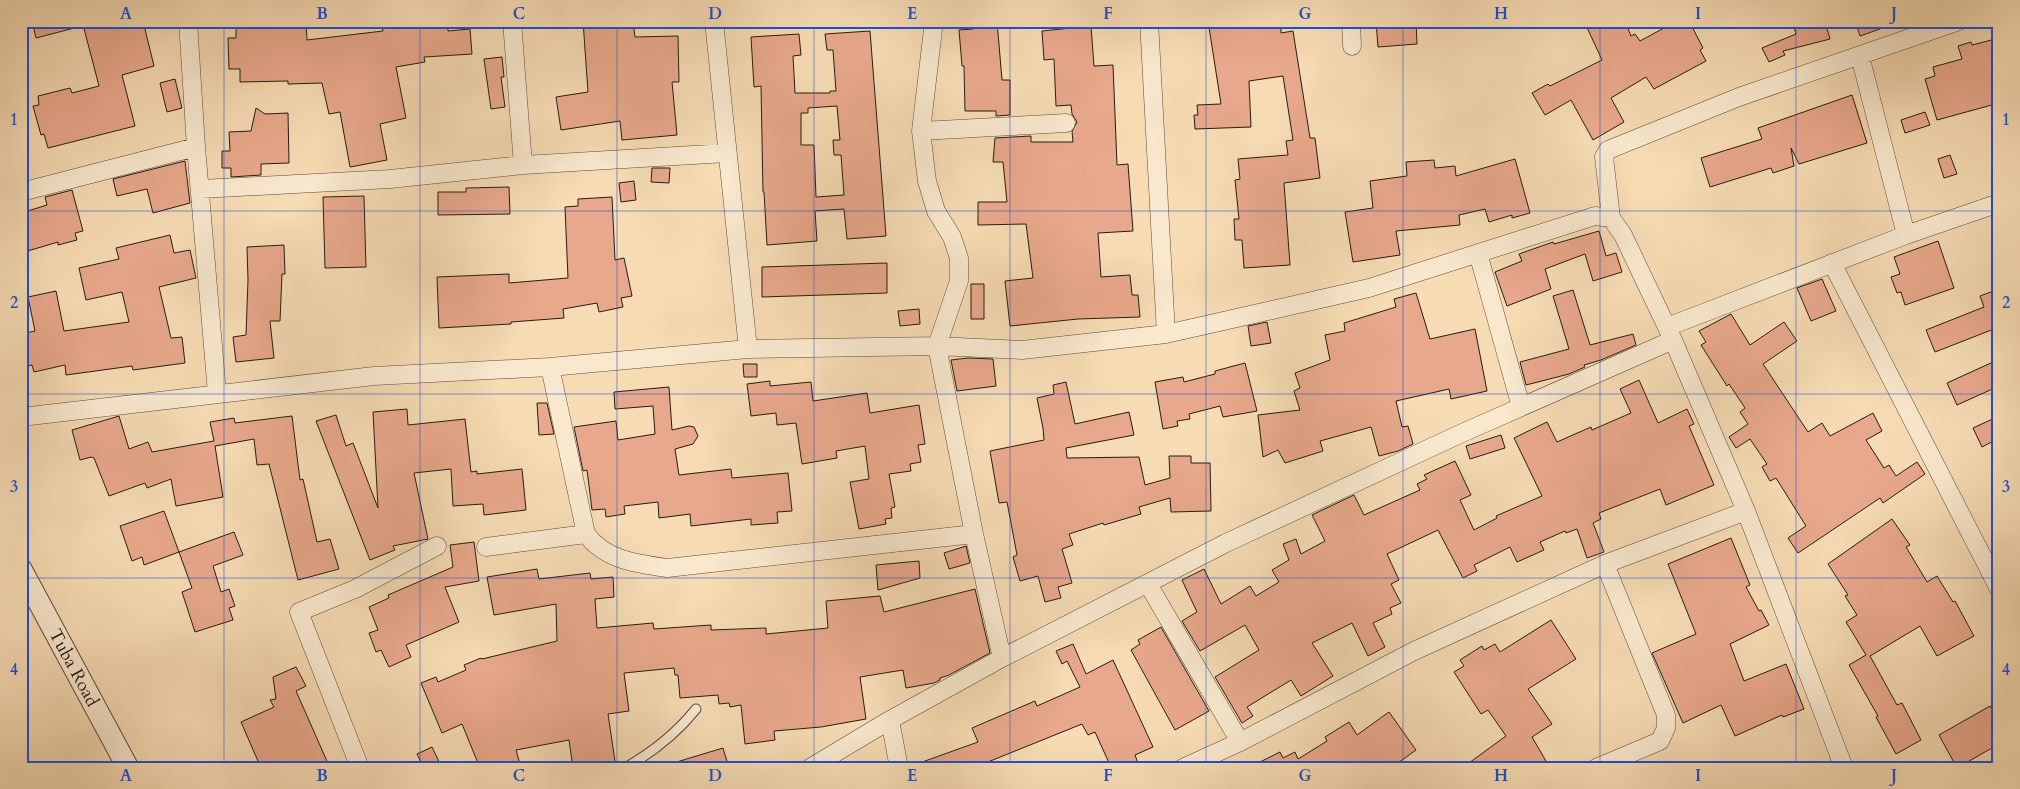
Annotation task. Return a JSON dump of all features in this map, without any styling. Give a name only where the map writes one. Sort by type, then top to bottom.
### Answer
[{"type":"street","points":[[188,21],[196,147],[218,393]]},
{"type":"street","points":[[512,21],[523,165]]},
{"type":"street","points":[[714,21],[748,349]]},
{"type":"street","points":[[934,21],[921,131],[927,180],[936,211],[952,236],[959,258],[959,281],[937,346],[974,534],[1002,658]]},
{"type":"street","points":[[1149,21],[1166,334]]},
{"type":"street","points":[[1351,21],[1352,46]]},
{"type":"street","points":[[1844,768],[1746,511],[1670,334],[1623,235],[1611,218],[1604,156],[1608,150],[1739,97],[1959,21]]},
{"type":"street","points":[[1860,56],[1906,234]]},
{"type":"street","points":[[921,131],[1066,123]]},
{"type":"street","points":[[21,191],[196,147]]},
{"type":"street","points":[[201,189],[390,179],[523,165],[727,152]]},
{"type":"street","points":[[810,768],[890,720],[1002,658],[1226,543],[1521,407],[1670,334],[1832,263],[1906,234],[1999,203]]},
{"type":"street","points":[[21,418],[218,393],[246,392],[374,376],[550,367],[748,349],[937,346],[1022,350],[1166,334],[1369,288],[1595,216],[1611,218]]},
{"type":"street","points":[[1478,253],[1521,407]]},
{"type":"street","points":[[1832,263],[1999,589]]},
{"type":"street","points":[[550,367],[586,534],[604,552],[625,560],[667,568],[974,534]]},
{"type":"street","points":[[1183,768],[1240,742],[1414,651],[1605,564],[1746,511]]},
{"type":"street","points":[[486,547],[586,534]]},
{"type":"street","points":[[360,768],[299,612],[355,589],[437,546]]},
{"type":"street","points":[[1596,768],[1660,741],[1666,728],[1666,715],[1605,564]]},
{"type":"street","name":"Tuba Road","points":[[21,569],[128,768]]},
{"type":"street","points":[[1148,584],[1240,742]]},
{"type":"street","points":[[890,720],[899,768]]},
{"type":"lane","points":[[625,768],[649,754],[670,737],[696,709]]},
{"type":"building","points":[[32,21],[82,21],[82,26],[36,38]]},
{"type":"building","points":[[82,21],[143,21],[154,66],[122,75],[135,126],[48,148],[44,134],[41,135],[33,106],[39,105],[38,96],[70,88],[72,93],[99,86]]},
{"type":"building","points":[[306,21],[307,40],[383,31],[381,21],[418,21],[419,26],[448,23],[448,31],[470,29],[472,54],[424,57],[425,62],[396,67],[406,118],[380,124],[387,160],[350,167],[340,112],[329,114],[322,83],[288,84],[288,81],[240,82],[240,69],[229,69],[228,38],[236,38],[236,22]]},
{"type":"building","points":[[583,21],[633,21],[635,37],[678,36],[679,82],[672,82],[677,135],[622,140],[620,121],[561,130],[556,97],[588,92]]},
{"type":"building","points":[[973,21],[997,21],[1002,80],[1010,80],[1010,115],[996,116],[996,111],[965,111],[964,66],[962,66],[959,30],[973,29]]},
{"type":"building","points":[[1208,21],[1281,21],[1281,33],[1293,31],[1310,138],[1315,138],[1320,178],[1284,183],[1290,265],[1244,268],[1242,240],[1235,240],[1234,219],[1239,219],[1235,180],[1240,179],[1238,159],[1288,155],[1286,141],[1293,140],[1283,76],[1249,81],[1251,127],[1195,129],[1194,115],[1198,115],[1197,105],[1221,104]]},
{"type":"building","points":[[1376,21],[1416,21],[1417,44],[1378,47]]},
{"type":"building","points":[[1584,21],[1625,21],[1631,36],[1635,34],[1640,41],[1677,21],[1689,21],[1703,48],[1700,50],[1706,61],[1654,89],[1646,77],[1611,98],[1624,122],[1593,140],[1571,100],[1545,115],[1532,93],[1602,60]]},
{"type":"building","points":[[1792,21],[1825,21],[1830,39],[1783,51],[1785,55],[1769,62],[1762,48],[1796,34]]},
{"type":"building","points":[[1855,21],[1896,21],[1897,23],[1860,36]]},
{"type":"building","points":[[1091,26],[1094,66],[1113,65],[1117,165],[1128,164],[1133,231],[1098,233],[1101,277],[1130,275],[1132,295],[1138,295],[1140,317],[1078,319],[1010,326],[1005,281],[1033,278],[1026,224],[978,225],[978,202],[1007,202],[1003,162],[993,162],[995,138],[1031,136],[1031,142],[1073,142],[1072,131],[1077,122],[1072,114],[1071,105],[1056,106],[1054,59],[1044,60],[1042,31]]},
{"type":"building","points":[[870,31],[886,236],[847,239],[844,209],[815,211],[817,241],[767,245],[763,192],[761,86],[754,87],[751,37],[799,34],[801,55],[793,56],[795,93],[830,93],[830,91],[836,91],[833,50],[827,50],[825,34]],"holes":[[[837,106],[840,140],[833,140],[834,155],[841,155],[844,195],[816,197],[814,145],[801,145],[801,113],[808,113],[808,108]]]},
{"type":"building","points":[[1999,38],[1999,103],[1937,120],[1925,79],[1935,76],[1933,67],[1962,59],[1958,46],[1971,42],[1972,45]]},
{"type":"building","points":[[502,57],[504,77],[501,77],[505,107],[491,109],[484,59]]},
{"type":"building","points":[[175,79],[182,108],[167,112],[160,83]]},
{"type":"building","points":[[1852,95],[1867,143],[1799,164],[1791,148],[1794,166],[1773,173],[1771,168],[1710,187],[1701,158],[1762,139],[1758,128]]},
{"type":"building","points":[[256,108],[265,114],[288,113],[289,163],[261,164],[261,175],[231,177],[231,168],[222,168],[222,151],[230,151],[229,132],[251,131]]},
{"type":"building","points":[[1925,112],[1930,125],[1905,133],[1901,120]]},
{"type":"building","points":[[1950,155],[1957,174],[1944,178],[1938,159]]},
{"type":"building","points":[[1515,159],[1530,213],[1512,218],[1512,215],[1489,222],[1485,209],[1459,215],[1460,225],[1396,231],[1400,255],[1353,262],[1345,212],[1373,208],[1370,181],[1407,176],[1406,162],[1434,160],[1435,168],[1455,166],[1456,176]]},
{"type":"building","points":[[185,161],[190,203],[153,213],[147,189],[117,196],[113,179]]},
{"type":"building","points":[[652,168],[670,168],[669,183],[651,182]]},
{"type":"building","points":[[634,181],[636,200],[621,202],[619,183]]},
{"type":"building","points":[[509,187],[510,214],[438,215],[438,192],[466,192],[466,188]]},
{"type":"building","points":[[72,190],[83,231],[75,233],[77,240],[58,245],[58,242],[21,253],[21,213],[47,205],[45,197]]},
{"type":"building","points":[[364,196],[366,267],[325,268],[323,197]]},
{"type":"building","points":[[612,197],[615,260],[624,258],[632,296],[621,298],[623,307],[599,312],[597,303],[563,309],[564,318],[511,322],[511,324],[439,328],[437,277],[509,274],[509,283],[568,278],[565,207],[578,206],[578,199]]},
{"type":"building","points":[[1599,231],[1606,256],[1616,253],[1622,272],[1593,281],[1585,254],[1545,269],[1551,289],[1507,306],[1495,272],[1522,261],[1519,254],[1553,242],[1554,244]]},
{"type":"building","points":[[170,235],[174,253],[190,250],[196,278],[159,287],[171,338],[182,337],[185,363],[133,370],[132,366],[66,375],[65,365],[34,372],[32,365],[21,368],[21,334],[35,331],[28,297],[56,291],[64,331],[129,322],[122,292],[86,300],[79,268],[119,259],[116,248]]},
{"type":"building","points":[[1938,241],[1954,288],[1905,305],[1901,292],[1897,293],[1891,277],[1900,274],[1894,257]]},
{"type":"building","points":[[284,245],[285,274],[282,274],[280,321],[270,321],[274,358],[236,362],[233,337],[246,335],[247,247]]},
{"type":"building","points":[[887,263],[887,293],[762,297],[762,267]]},
{"type":"building","points":[[1822,279],[1836,311],[1811,321],[1797,288]]},
{"type":"building","points":[[971,284],[984,284],[984,319],[971,319]]},
{"type":"building","points":[[1999,289],[1999,327],[1935,352],[1926,330],[1984,307],[1980,296]]},
{"type":"building","points":[[1573,290],[1590,345],[1633,334],[1636,345],[1584,365],[1585,367],[1569,374],[1526,385],[1520,362],[1569,349],[1553,296]]},
{"type":"building","points":[[1416,293],[1430,339],[1475,329],[1487,391],[1451,399],[1449,389],[1396,401],[1402,427],[1408,426],[1413,444],[1398,451],[1379,456],[1371,427],[1320,441],[1323,451],[1285,463],[1278,450],[1263,457],[1258,415],[1300,410],[1294,391],[1300,388],[1295,373],[1330,360],[1325,335],[1345,331],[1344,323],[1396,307],[1394,299]]},
{"type":"building","points":[[919,309],[920,324],[900,326],[898,311]]},
{"type":"building","points":[[1731,314],[1750,345],[1784,322],[1797,341],[1763,364],[1808,432],[1822,423],[1830,436],[1873,413],[1882,431],[1866,440],[1884,468],[1889,465],[1896,476],[1917,462],[1925,474],[1883,503],[1880,498],[1798,553],[1788,538],[1806,526],[1776,478],[1770,481],[1762,467],[1767,464],[1750,439],[1736,448],[1729,437],[1748,424],[1740,412],[1745,408],[1729,384],[1727,386],[1701,345],[1706,342],[1699,331]]},
{"type":"building","points":[[1267,322],[1271,343],[1251,346],[1248,326]]},
{"type":"building","points":[[968,358],[993,359],[996,386],[957,391],[951,360]]},
{"type":"building","points":[[1993,362],[1999,374],[1999,386],[1957,405],[1947,383]]},
{"type":"building","points":[[1245,363],[1257,411],[1223,417],[1220,406],[1189,414],[1190,419],[1177,421],[1178,426],[1163,429],[1155,382],[1183,377],[1184,382],[1215,374],[1215,371]]},
{"type":"building","points":[[743,364],[757,364],[757,377],[744,377]]},
{"type":"building","points":[[1639,380],[1658,423],[1687,409],[1694,424],[1689,426],[1714,485],[1666,505],[1660,489],[1599,513],[1601,519],[1593,523],[1604,552],[1587,558],[1577,529],[1566,533],[1565,531],[1540,542],[1544,550],[1517,562],[1510,547],[1474,565],[1477,571],[1463,578],[1438,530],[1387,554],[1399,580],[1391,584],[1401,603],[1390,608],[1392,614],[1373,623],[1385,647],[1368,656],[1352,623],[1312,643],[1333,676],[1301,696],[1291,680],[1247,707],[1253,716],[1242,723],[1215,677],[1259,650],[1245,625],[1200,651],[1182,621],[1197,612],[1182,580],[1204,569],[1221,604],[1250,586],[1256,596],[1279,582],[1272,570],[1289,560],[1283,544],[1296,539],[1301,554],[1325,541],[1312,515],[1354,495],[1364,515],[1420,490],[1417,484],[1427,479],[1424,475],[1455,461],[1471,495],[1460,500],[1474,530],[1497,518],[1496,516],[1542,496],[1514,438],[1547,422],[1557,442],[1591,427],[1592,430],[1631,413],[1620,389]]},
{"type":"building","points":[[770,381],[770,386],[811,382],[813,401],[867,393],[870,413],[919,405],[925,444],[918,445],[921,462],[910,464],[911,471],[889,474],[895,507],[891,508],[892,518],[885,519],[886,524],[859,529],[850,482],[869,479],[865,446],[836,451],[837,458],[802,464],[796,423],[777,425],[776,413],[751,416],[747,384]]},
{"type":"building","points":[[1066,382],[1075,424],[1129,412],[1134,435],[1066,448],[1067,458],[1139,457],[1145,485],[1170,478],[1169,456],[1191,456],[1191,463],[1210,463],[1211,511],[1171,512],[1170,498],[1139,507],[1141,514],[1069,534],[1073,545],[1062,549],[1072,583],[1058,587],[1061,598],[1045,602],[1038,576],[1020,581],[1013,557],[1017,555],[1007,502],[999,503],[990,451],[1044,440],[1037,398],[1054,394],[1053,385]]},
{"type":"building","points":[[669,387],[672,430],[689,426],[694,427],[698,436],[693,444],[675,449],[679,475],[731,469],[732,478],[788,473],[792,511],[777,512],[778,523],[751,525],[751,519],[691,526],[690,514],[659,518],[658,502],[624,506],[625,514],[606,517],[605,509],[592,510],[587,470],[583,471],[574,427],[616,421],[618,440],[655,434],[653,406],[615,409],[614,392]]},
{"type":"building","points":[[537,403],[547,403],[554,434],[539,435]]},
{"type":"building","points":[[407,409],[408,425],[465,419],[471,472],[477,471],[477,474],[522,469],[526,510],[484,515],[483,504],[453,506],[451,469],[414,473],[428,539],[393,546],[395,550],[370,560],[316,421],[336,415],[346,446],[353,443],[378,508],[373,412]]},
{"type":"building","points":[[119,416],[129,449],[148,442],[152,452],[214,441],[210,422],[234,418],[235,423],[292,416],[300,480],[303,479],[317,542],[330,539],[339,569],[298,580],[269,464],[257,465],[254,439],[215,446],[223,497],[176,506],[171,479],[147,488],[145,483],[109,496],[94,458],[80,460],[72,430]]},
{"type":"building","points":[[1999,416],[1999,438],[1982,447],[1973,428]]},
{"type":"building","points":[[1501,435],[1505,448],[1470,459],[1466,446]]},
{"type":"building","points":[[164,511],[179,552],[144,565],[142,557],[132,561],[120,526]]},
{"type":"building","points":[[1892,519],[1910,545],[1906,547],[1927,582],[1937,576],[1953,602],[1955,601],[1974,636],[1937,656],[1920,626],[1870,656],[1897,705],[1902,703],[1921,740],[1896,754],[1876,717],[1878,716],[1849,665],[1866,655],[1846,622],[1857,615],[1845,596],[1848,595],[1828,564]]},
{"type":"building","points":[[234,532],[243,555],[213,566],[221,592],[229,589],[235,606],[229,608],[233,620],[195,632],[182,592],[192,588],[179,552]]},
{"type":"building","points":[[1731,538],[1750,585],[1746,587],[1769,625],[1730,644],[1744,681],[1786,664],[1804,709],[1783,717],[1782,715],[1735,736],[1721,705],[1683,723],[1652,653],[1696,634],[1668,564]]},
{"type":"building","points":[[474,542],[479,581],[445,587],[459,622],[406,645],[411,657],[389,667],[381,650],[376,652],[369,633],[378,630],[369,607],[389,598],[388,595],[453,567],[450,545]]},
{"type":"building","points":[[966,546],[970,563],[949,569],[944,553]]},
{"type":"building","points":[[919,561],[920,578],[878,590],[876,565]]},
{"type":"building","points":[[537,569],[539,579],[590,573],[591,579],[613,577],[614,597],[595,599],[597,628],[653,623],[654,629],[711,625],[711,630],[766,628],[766,634],[828,628],[826,601],[880,596],[884,612],[975,589],[990,653],[940,678],[940,680],[934,683],[906,688],[903,670],[860,677],[866,719],[821,727],[774,731],[775,740],[745,744],[741,705],[730,707],[729,703],[719,704],[718,695],[680,698],[678,675],[675,675],[674,668],[624,673],[629,711],[608,714],[616,768],[573,768],[569,740],[516,750],[521,768],[480,768],[462,724],[442,733],[421,683],[436,677],[438,682],[466,670],[464,665],[481,658],[557,641],[556,604],[494,615],[487,577]]},
{"type":"building","points":[[1551,620],[1576,659],[1528,689],[1552,724],[1532,737],[1550,768],[1462,768],[1506,736],[1488,710],[1481,714],[1454,672],[1464,666],[1460,660],[1482,646],[1484,650],[1495,644],[1500,652]]},
{"type":"building","points":[[1161,627],[1209,711],[1175,730],[1131,650],[1140,644],[1138,640]]},
{"type":"building","points":[[1073,644],[1086,674],[1113,660],[1153,747],[1135,755],[1138,763],[1129,768],[1117,768],[1110,765],[1095,732],[1088,735],[1082,724],[973,768],[912,768],[911,766],[978,742],[972,728],[1035,701],[1037,706],[1080,687],[1067,661],[1062,664],[1056,651]]},
{"type":"building","points":[[296,667],[306,686],[296,691],[330,768],[261,768],[241,722],[274,707],[270,700],[276,699],[273,677]]},
{"type":"building","points":[[1990,706],[1999,722],[1999,744],[1957,768],[1939,735]]},
{"type":"building","points":[[1389,712],[1416,750],[1391,768],[1248,768],[1280,752],[1283,758],[1295,752],[1298,759],[1327,741],[1325,737],[1349,722],[1357,735]]},
{"type":"building","points":[[432,747],[442,768],[424,768],[417,754]]},
{"type":"building","points":[[723,748],[729,768],[671,768],[670,764]]}]
